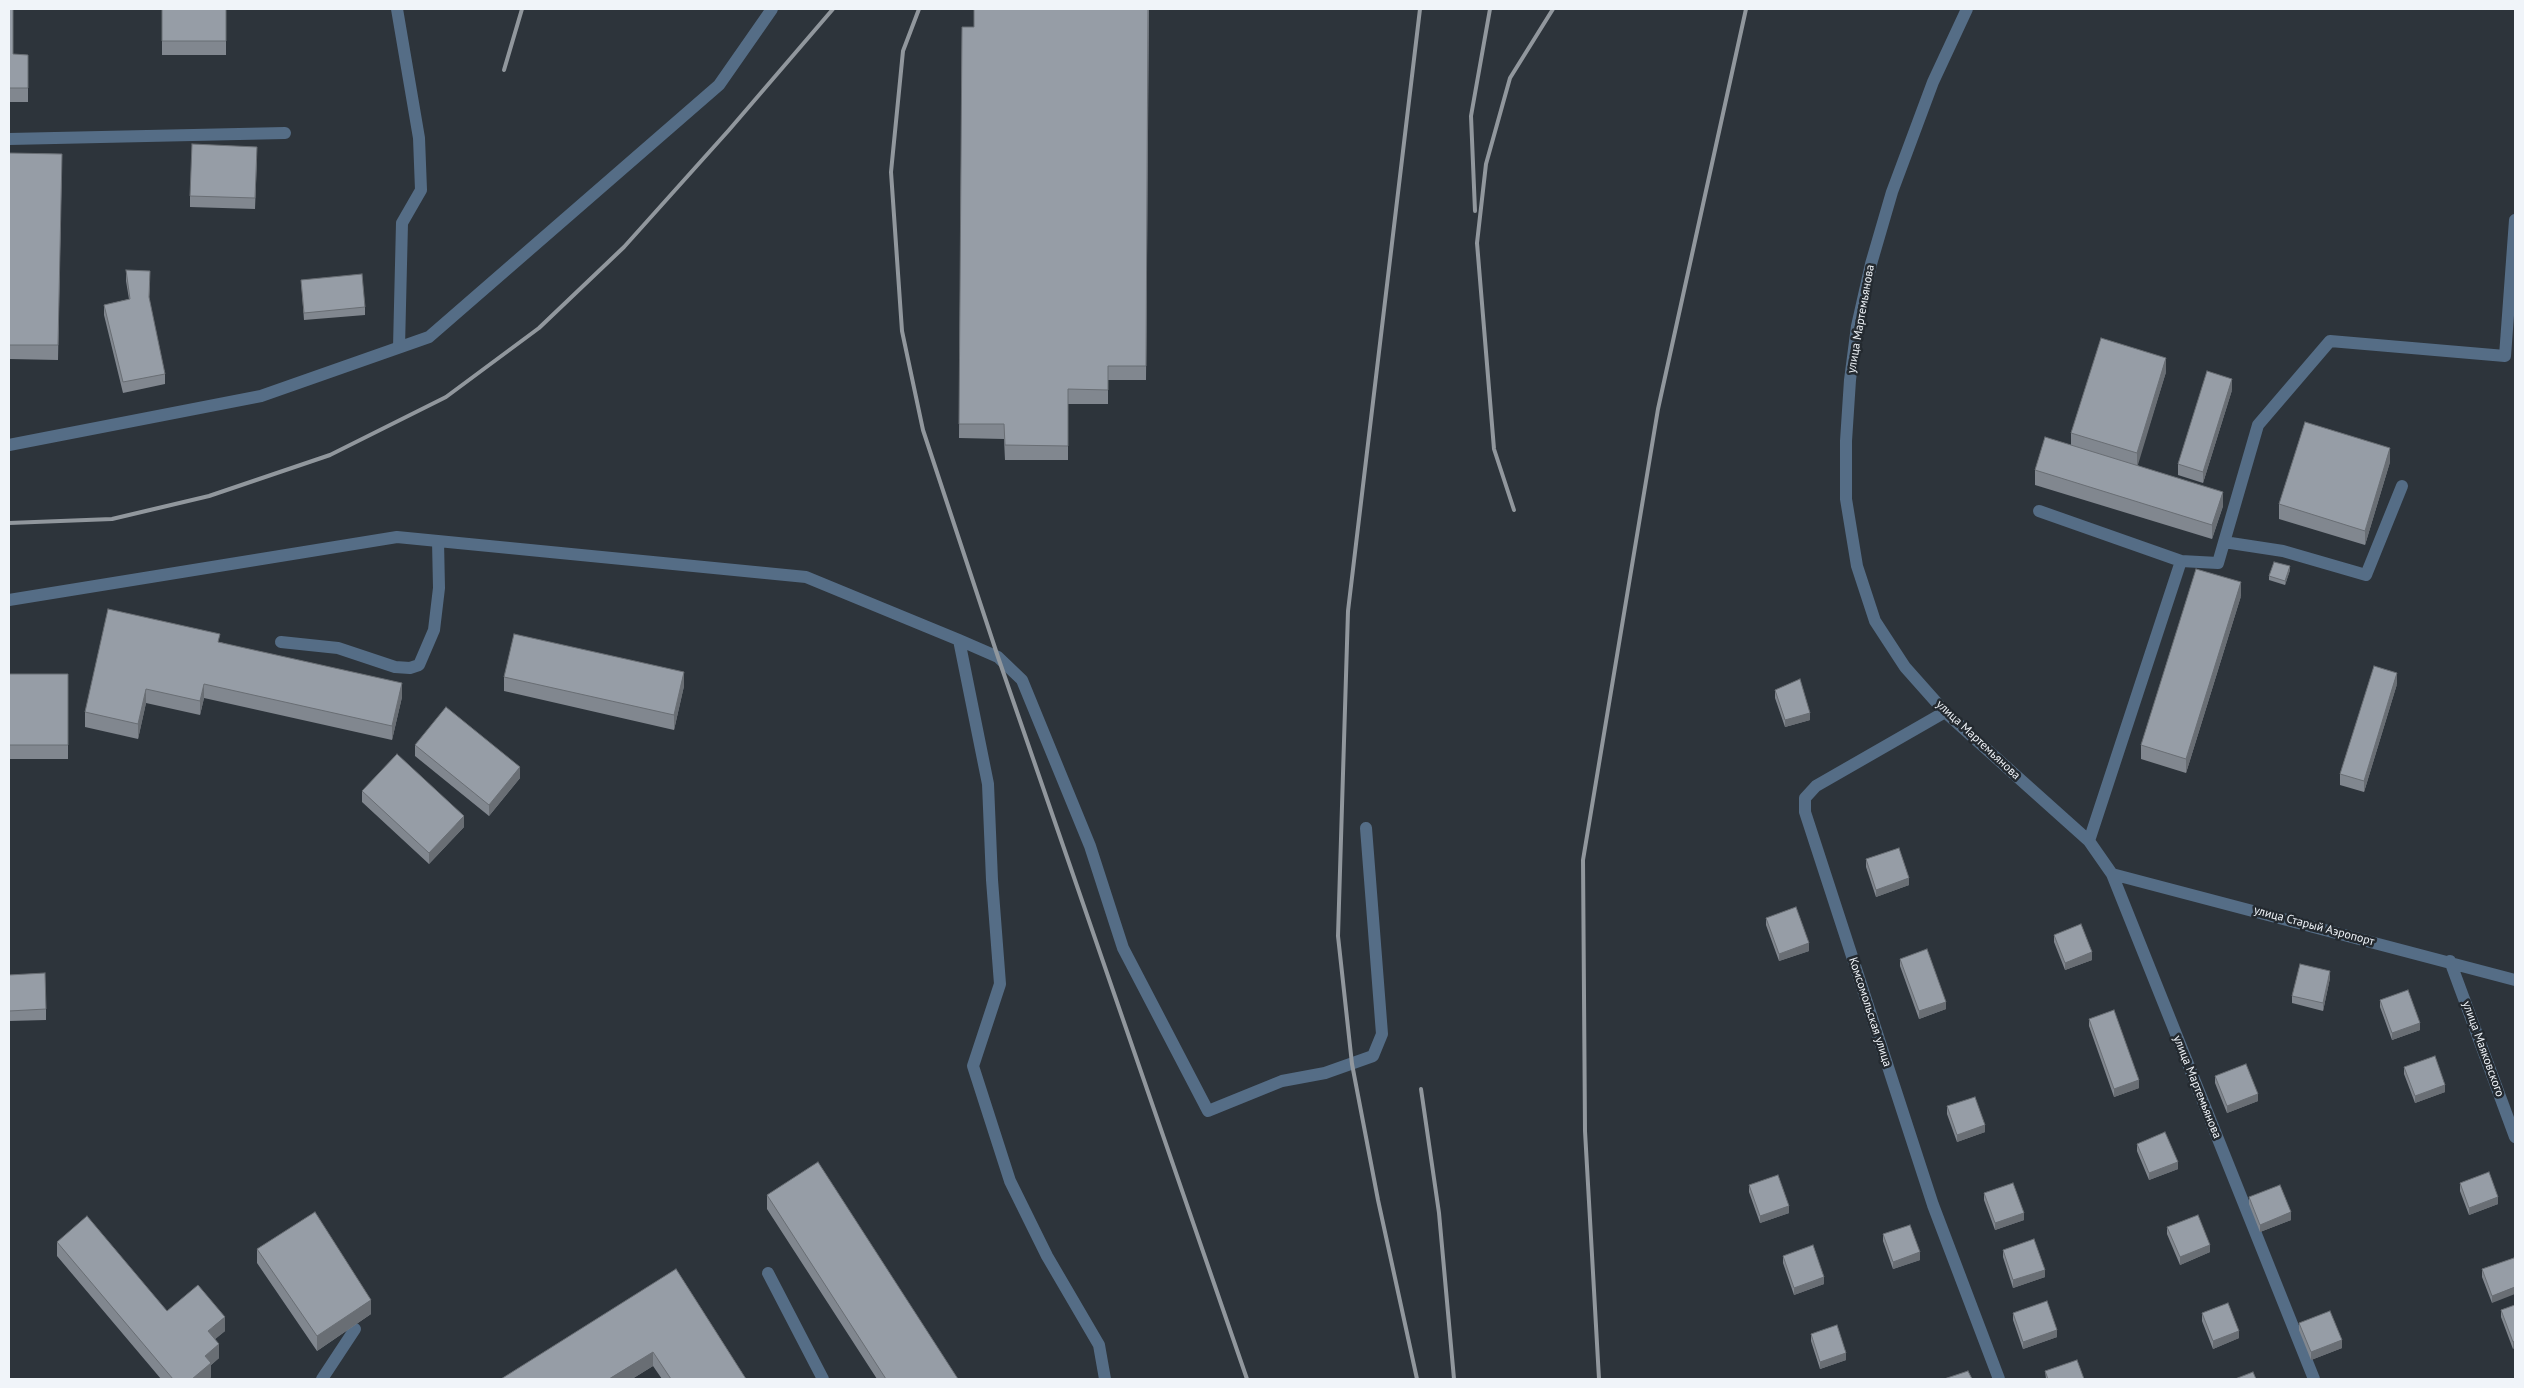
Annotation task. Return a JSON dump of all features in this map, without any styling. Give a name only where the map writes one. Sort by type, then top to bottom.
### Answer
[{"type":"street","points":[[397,9],[419,138],[421,190],[402,223],[399,347]]},
{"type":"street","points":[[9,445],[261,396],[429,337],[719,85],[772,9]]},
{"type":"street","name":"улица Мартемьянова","points":[[1967,9],[1933,82],[1892,192],[1870,264],[1856,335],[1846,441],[1846,499],[1854,550],[1865,595],[1886,640],[1905,666],[1945,712],[2089,841],[2112,874],[2314,1379]]},
{"type":"street","points":[[9,139],[285,133]]},
{"type":"street","points":[[2038,511],[2181,561],[2218,563],[2258,425],[2330,341],[2510,357],[2515,220]]},
{"type":"street","points":[[2224,542],[2283,551],[2366,575],[2402,486]]},
{"type":"street","points":[[9,600],[397,537],[806,577],[959,640],[998,657],[1022,680],[1090,846],[1123,948],[1208,1111],[1282,1081],[1325,1073],[1373,1056],[1382,1034],[1366,828]]},
{"type":"street","points":[[281,642],[338,648],[395,667],[410,668],[419,665],[434,630],[438,588],[438,541]]},
{"type":"street","points":[[2089,841],[2181,561]]},
{"type":"street","points":[[959,640],[988,784],[992,880],[1000,984],[973,1066],[1010,1181],[1047,1256],[1099,1345],[1105,1379]]},
{"type":"street","name":"Комсомольская улица","points":[[1945,712],[1816,786],[1805,798],[1805,812],[1933,1205],[1999,1379]]},
{"type":"street","name":"улица Старый Аэропорт","points":[[2112,874],[2450,961],[2515,980]]},
{"type":"street","name":"улица Маяковского","points":[[2450,961],[2515,1137]]},
{"type":"street","points":[[768,1273],[823,1379]]},
{"type":"street","points":[[322,1379],[356,1329]]},
{"type":"building","points":[[9,9],[13,9],[13,54],[28,55],[28,88],[9,88]]},
{"type":"building","points":[[162,9],[226,9],[226,41],[162,41]]},
{"type":"building","points":[[974,9],[1148,9],[1146,366],[1108,366],[1108,390],[1068,389],[1068,446],[1005,445],[1004,424],[959,424],[962,27],[974,27]]},
{"type":"building","points":[[192,144],[257,147],[255,198],[190,196]]},
{"type":"building","points":[[9,153],[62,154],[58,345],[9,345]]},
{"type":"building","points":[[126,270],[150,271],[149,297],[165,374],[123,382],[104,305],[130,299]]},
{"type":"building","points":[[362,274],[365,307],[304,313],[301,280]]},
{"type":"building","points":[[2101,338],[2166,358],[2137,453],[2071,433]]},
{"type":"building","points":[[2207,371],[2232,379],[2203,472],[2178,464]]},
{"type":"building","points":[[2305,422],[2390,448],[2365,531],[2279,504]]},
{"type":"building","points":[[2045,437],[2223,492],[2212,525],[2035,470]]},
{"type":"building","points":[[2274,562],[2290,566],[2285,581],[2269,576]]},
{"type":"building","points":[[2196,569],[2241,582],[2186,759],[2141,745]]},
{"type":"building","points":[[108,609],[220,634],[218,642],[402,683],[392,726],[204,684],[200,701],[146,689],[138,724],[85,712]]},
{"type":"building","points":[[514,634],[684,672],[674,715],[504,677]]},
{"type":"building","points":[[2374,666],[2397,673],[2364,781],[2340,774]]},
{"type":"building","points":[[9,674],[68,674],[68,745],[9,745]]},
{"type":"building","points":[[1800,679],[1810,713],[1785,720],[1775,690]]},
{"type":"building","points":[[446,707],[520,767],[489,805],[415,745]]},
{"type":"building","points":[[397,754],[464,816],[429,853],[362,791]]},
{"type":"building","points":[[1899,848],[1909,878],[1876,890],[1866,859]]},
{"type":"building","points":[[1796,907],[1809,943],[1779,954],[1766,918]]},
{"type":"building","points":[[2081,924],[2092,952],[2065,963],[2054,935]]},
{"type":"building","points":[[1927,949],[1946,1002],[1919,1011],[1900,959]]},
{"type":"building","points":[[2300,964],[2330,971],[2323,1003],[2292,996]]},
{"type":"building","points":[[45,973],[46,1009],[9,1011],[9,975]]},
{"type":"building","points":[[2408,990],[2420,1023],[2392,1033],[2380,1000]]},
{"type":"building","points":[[2114,1010],[2139,1080],[2114,1089],[2089,1019]]},
{"type":"building","points":[[2435,1056],[2445,1085],[2415,1096],[2404,1067]]},
{"type":"building","points":[[2246,1064],[2258,1094],[2227,1106],[2215,1076]]},
{"type":"building","points":[[1975,1097],[1985,1125],[1957,1135],[1947,1106]]},
{"type":"building","points":[[2165,1132],[2178,1162],[2149,1173],[2137,1144]]},
{"type":"building","points":[[818,1162],[958,1379],[886,1379],[767,1195]]},
{"type":"building","points":[[2489,1172],[2498,1197],[2469,1208],[2460,1183]]},
{"type":"building","points":[[1778,1175],[1789,1206],[1760,1216],[1749,1185]]},
{"type":"building","points":[[2013,1183],[2024,1213],[1995,1223],[1984,1193]]},
{"type":"building","points":[[2280,1185],[2291,1212],[2260,1225],[2249,1197]]},
{"type":"building","points":[[315,1212],[371,1300],[317,1336],[257,1249]]},
{"type":"building","points":[[2198,1215],[2210,1245],[2180,1257],[2167,1227]]},
{"type":"building","points":[[87,1216],[167,1311],[198,1285],[225,1317],[208,1331],[219,1344],[205,1356],[211,1363],[192,1379],[173,1379],[57,1242]]},
{"type":"building","points":[[1910,1225],[1920,1252],[1893,1262],[1883,1234]]},
{"type":"building","points":[[2034,1239],[2045,1270],[2013,1280],[2003,1250]]},
{"type":"building","points":[[1813,1245],[1824,1277],[1794,1288],[1783,1256]]},
{"type":"building","points":[[2514,1258],[2515,1287],[2492,1296],[2482,1269]]},
{"type":"building","points":[[676,1269],[746,1379],[671,1379],[653,1352],[609,1379],[501,1379]]},
{"type":"building","points":[[2047,1301],[2057,1330],[2023,1342],[2013,1313]]},
{"type":"building","points":[[2228,1303],[2239,1331],[2213,1341],[2202,1313]]},
{"type":"building","points":[[2515,1305],[2515,1341],[2513,1342],[2501,1310]]},
{"type":"building","points":[[2330,1311],[2342,1340],[2311,1352],[2299,1323]]},
{"type":"building","points":[[1837,1325],[1846,1353],[1820,1362],[1811,1334]]},
{"type":"building","points":[[2077,1360],[2084,1379],[2048,1379],[2045,1371]]},
{"type":"building","points":[[1968,1371],[1972,1379],[1944,1379]]},
{"type":"building","points":[[2253,1372],[2256,1379],[2235,1379]]},
{"type":"railway","points":[[504,70],[522,9]]},
{"type":"railway","points":[[9,523],[112,519],[209,496],[330,455],[446,397],[539,328],[624,247],[729,130],[833,9]]},
{"type":"railway","points":[[919,9],[903,51],[891,172],[902,331],[923,430],[998,657],[1247,1379]]},
{"type":"railway","points":[[1417,1379],[1378,1200],[1352,1064],[1338,936],[1348,611],[1420,9]]},
{"type":"railway","points":[[1475,211],[1471,116],[1490,9]]},
{"type":"railway","points":[[1514,510],[1494,449],[1477,243],[1486,164],[1510,78],[1553,9]]},
{"type":"railway","points":[[1599,1379],[1585,1131],[1583,860],[1658,409],[1746,9]]},
{"type":"railway","points":[[1421,1089],[1439,1213],[1454,1379]]}]
